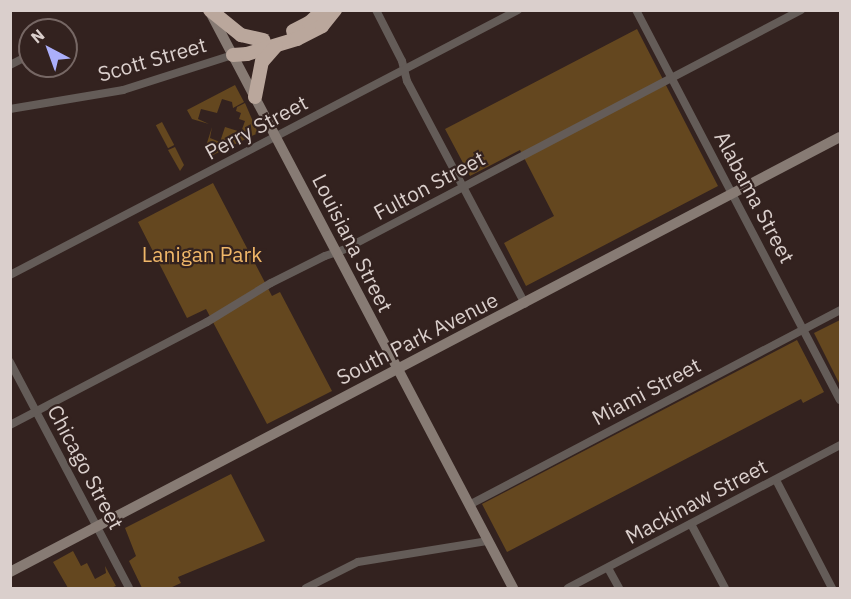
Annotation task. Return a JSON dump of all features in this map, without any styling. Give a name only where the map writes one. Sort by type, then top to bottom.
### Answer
[{"type":"highway","points":[[209,10],[241,35],[263,40]]},
{"type":"highway","points":[[233,55],[243,47],[299,29],[323,10]]},
{"type":"highway","points":[[233,55],[278,45],[311,33],[322,26],[335,10]]},
{"type":"highway","points":[[255,97],[262,62],[278,45]]},
{"type":"street","name":"Louisiana Street","points":[[209,10],[513,588]]},
{"type":"street","points":[[376,10],[402,61],[407,81],[525,304]]},
{"type":"street","name":"Perry Street","points":[[10,275],[277,138],[518,10]]},
{"type":"street","name":"Alabama Street","points":[[636,10],[840,400]]},
{"type":"street","name":"Fulton Street","points":[[10,425],[207,322],[325,255],[337,254],[801,10]]},
{"type":"street","name":"Scott Street","points":[[10,110],[123,90],[233,55]]},
{"type":"street","name":"South Park Avenue","points":[[10,572],[840,137]]},
{"type":"street","name":"Miami Street","points":[[469,505],[840,310]]},
{"type":"street","name":"Chicago Street","points":[[10,362],[129,588]]},
{"type":"street","name":"Mackinaw Street","points":[[568,588],[840,446]]},
{"type":"street","points":[[776,480],[832,588]]},
{"type":"street","points":[[692,524],[726,588]]},
{"type":"street","points":[[306,588],[358,562],[488,541]]},
{"type":"street","points":[[608,568],[619,588]]},
{"type":"green space","points":[[637,29],[718,186],[526,286],[504,243],[554,216],[520,150],[470,176],[445,129]]},
{"type":"green space","points":[[235,85],[244,102],[233,108],[232,102],[222,99],[217,113],[201,109],[198,119],[209,124],[192,119],[187,110]]},
{"type":"green space","points":[[245,103],[258,133],[211,156],[206,146],[212,127],[210,138],[220,142],[225,127],[241,132],[245,121],[239,119],[241,113],[236,111],[237,107]]},
{"type":"green space","points":[[162,122],[174,145],[168,148],[156,125]]},
{"type":"green space","points":[[175,147],[184,165],[180,171],[168,150]]},
{"type":"green space","name":"Lanigan Park","points":[[213,183],[272,296],[280,292],[332,391],[267,424],[206,309],[187,318],[138,222]]},
{"type":"green space","points":[[840,320],[840,385],[814,333]]},
{"type":"green space","points":[[797,340],[824,392],[803,403],[801,399],[507,552],[482,504]]},
{"type":"green space","points":[[231,474],[265,541],[178,577],[181,583],[170,588],[142,588],[129,561],[136,556],[125,528]]},
{"type":"green space","points":[[73,551],[81,566],[87,563],[95,579],[106,573],[105,566],[116,586],[68,588],[53,562]]}]
